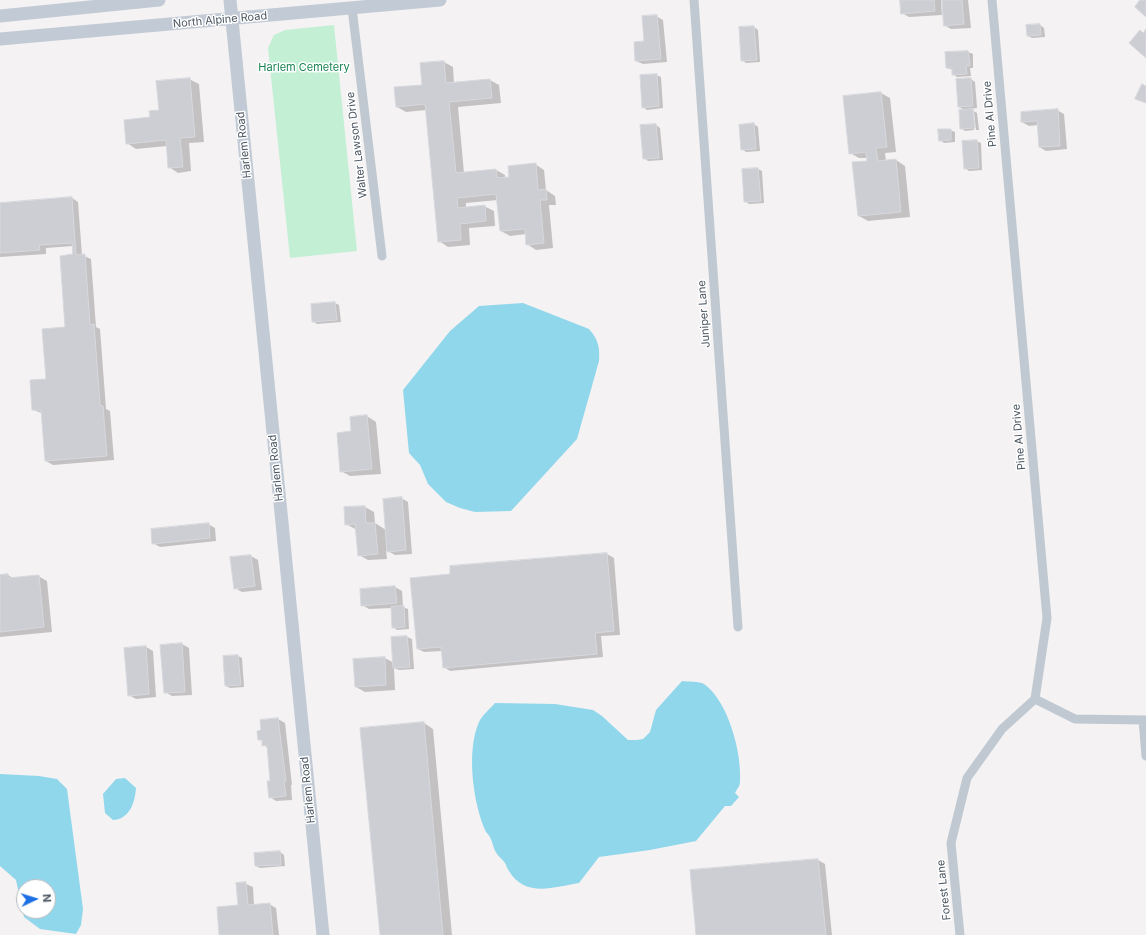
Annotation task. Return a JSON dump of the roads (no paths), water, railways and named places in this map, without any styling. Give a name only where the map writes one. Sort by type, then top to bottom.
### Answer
[{"type":"main road","points":[[0,16],[159,0]]},
{"type":"main road","name":"Harlem Road","points":[[230,0],[323,935]]},
{"type":"main road","name":"North Alpine Road","points":[[0,39],[231,20],[440,0]]},
{"type":"street","name":"Juniper Lane","points":[[694,0],[738,627]]},
{"type":"street","name":"Pine Al Drive","points":[[992,0],[1047,618],[1034,699]]},
{"type":"street","name":"Walter Lawson Drive","points":[[352,8],[382,256]]},
{"type":"street","points":[[1034,699],[1075,719],[1145,720],[1146,756]]},
{"type":"street","name":"Forest Lane","points":[[960,935],[951,843],[967,778],[1002,729],[1034,699]]},
{"type":"water","points":[[523,303],[589,329],[599,347],[599,361],[577,439],[511,511],[475,512],[460,508],[446,502],[428,484],[420,465],[409,453],[403,390],[450,331],[479,306]]},
{"type":"water","points":[[682,681],[704,684],[713,692],[720,702],[732,728],[739,756],[740,783],[735,793],[739,797],[731,806],[725,806],[696,841],[650,850],[599,857],[579,883],[541,889],[523,885],[508,870],[505,863],[497,854],[481,820],[475,793],[472,762],[475,734],[480,719],[495,703],[555,704],[593,710],[602,716],[628,740],[643,739],[650,732],[656,710]]},
{"type":"water","points":[[0,774],[39,776],[57,779],[67,789],[83,909],[81,925],[76,934],[40,929],[27,919],[56,919],[56,879],[16,880],[0,866]]},
{"type":"water","points":[[125,778],[136,788],[133,804],[124,817],[113,820],[105,813],[103,794],[116,779]]},
{"type":"park label","name":"Harlem Cemetery","points":[[304,68]]}]
